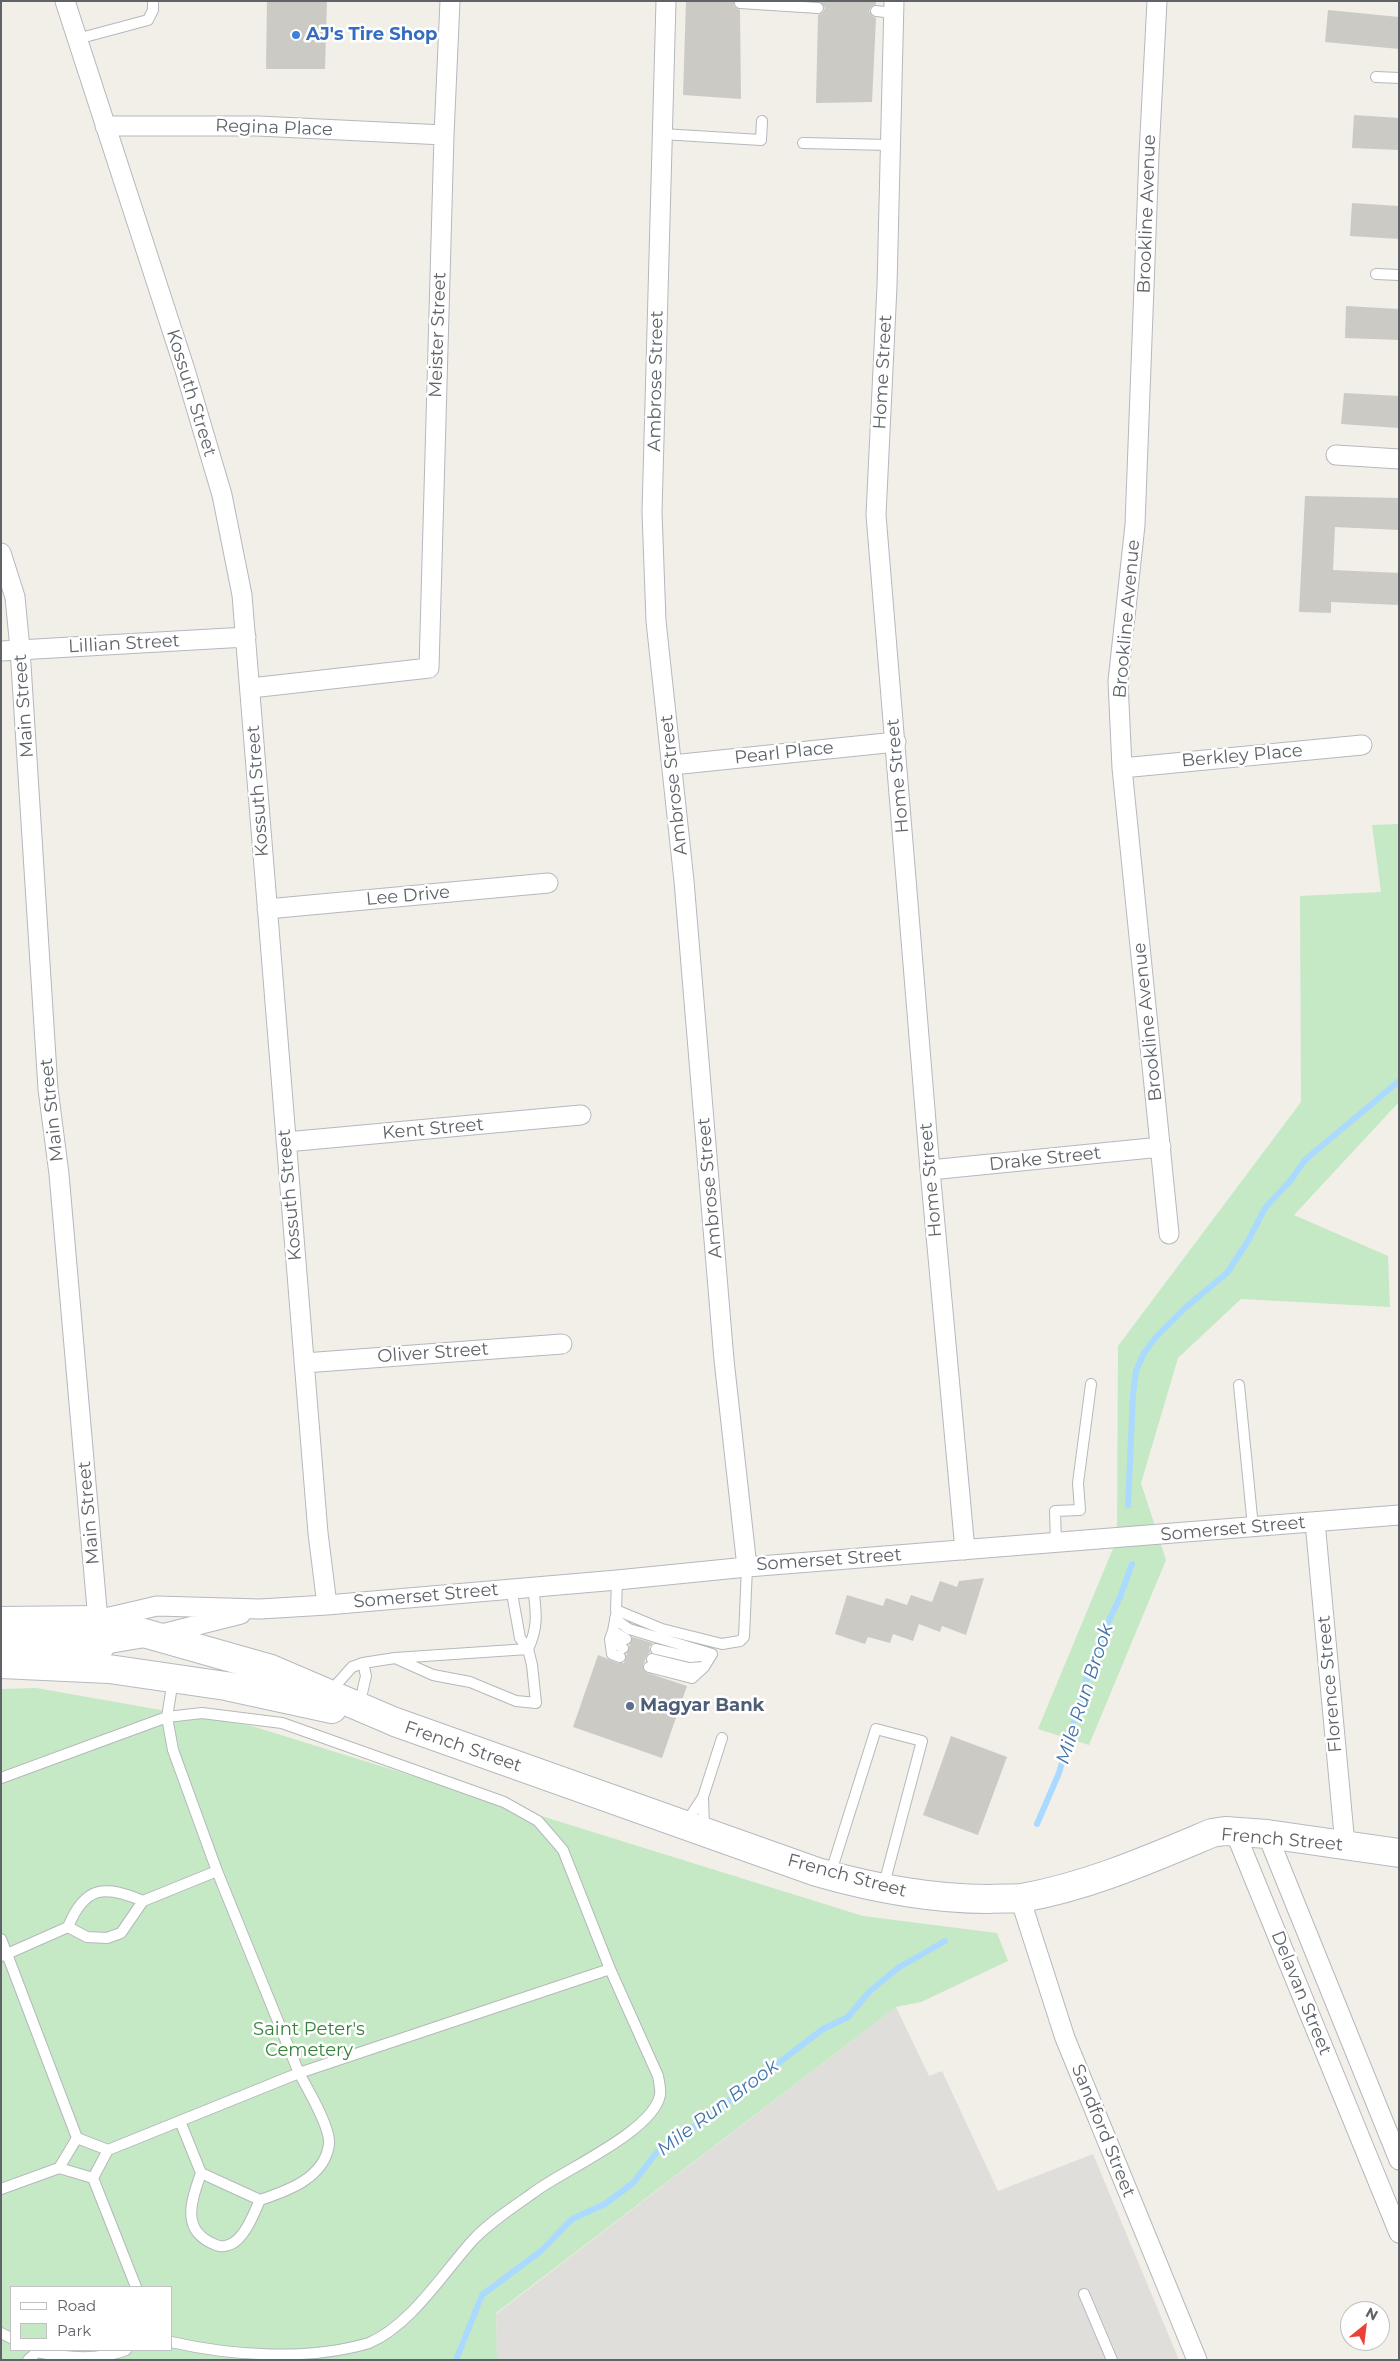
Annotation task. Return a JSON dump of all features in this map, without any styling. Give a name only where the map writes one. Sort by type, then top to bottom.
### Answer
[{"type":"main road","name":"Somerset Street","points":[[1,1621],[101,1644]]},
{"type":"main road","name":"French Street","points":[[101,1644],[154,1636],[272,1669],[395,1722],[695,1829],[830,1876],[915,1895],[965,1899],[1020,1898],[1075,1886],[1111,1874],[1212,1833],[1267,1834],[1399,1852]]},
{"type":"main road","points":[[1,1643],[60,1642],[101,1644]]},
{"type":"main road","name":"Somerset Street","points":[[1,1664],[101,1644]]},
{"type":"main road","name":"French Street","points":[[101,1644],[173,1678],[226,1686],[395,1722]]},
{"type":"street","name":"Kossuth Street","points":[[65,1],[185,370],[222,495],[242,595],[318,1533],[326,1605]]},
{"type":"street","name":"Meister Street","points":[[251,688],[429,668],[444,135],[450,1]]},
{"type":"street","name":"Ambrose Street","points":[[666,1],[652,512],[656,621],[672,765],[724,1360],[747,1567]]},
{"type":"street","name":"Brookline Avenue","points":[[1157,1],[1149,154],[1135,525],[1118,681],[1122,768],[1169,1234]]},
{"type":"street","name":"Home Street","points":[[888,8],[890,145],[887,286],[876,515],[930,1170],[965,1550]]},
{"type":"street","name":"Regina Place","points":[[105,126],[258,126],[444,135]]},
{"type":"street","points":[[1336,455],[1399,459]]},
{"type":"street","name":"Main Street","points":[[1,553],[15,597],[20,649],[48,1088],[59,1174],[101,1644]]},
{"type":"street","name":"Lillian Street","points":[[1,651],[246,637]]},
{"type":"street","name":"Pearl Place","points":[[672,765],[896,742]]},
{"type":"street","name":"Berkley Place","points":[[1122,768],[1362,745]]},
{"type":"street","name":"Lee Drive","points":[[267,909],[548,883]]},
{"type":"street","name":"Kent Street","points":[[286,1142],[581,1115]]},
{"type":"street","name":"Drake Street","points":[[930,1170],[1161,1147]]},
{"type":"street","name":"Oliver Street","points":[[304,1363],[562,1344]]},
{"type":"street","name":"Somerset Street","points":[[101,1644],[157,1606],[260,1608],[326,1605],[747,1567],[1399,1515]]},
{"type":"street","name":"Florence Street","points":[[1315,1522],[1345,1845]]},
{"type":"street","name":"Somerset Street","points":[[154,1636],[260,1608]]},
{"type":"street","name":"Delavan Street","points":[[1235,1832],[1399,2233]]},
{"type":"street","name":"Delavan Street","points":[[1267,1834],[1396,2152],[1367,2155]]},
{"type":"street","name":"Sandford Street","points":[[1020,1898],[1066,2038],[1197,2360]]},
{"type":"lane","points":[[740,3],[818,8]]},
{"type":"lane","points":[[77,39],[148,20],[153,6]]},
{"type":"lane","points":[[1376,77],[1399,78]]},
{"type":"lane","points":[[662,134],[761,140],[762,121]]},
{"type":"lane","points":[[803,143],[890,145]]},
{"type":"lane","points":[[1376,274],[1399,275]]},
{"type":"lane","points":[[1056,1543],[1055,1511],[1080,1510],[1078,1484],[1091,1384]]},
{"type":"lane","points":[[1239,1385],[1253,1527]]},
{"type":"lane","points":[[616,1615],[722,1644],[740,1640],[744,1637],[747,1567]]},
{"type":"lane","points":[[612,1635],[623,1648],[612,1654],[612,1635],[616,1615],[617,1580]]},
{"type":"lane","points":[[528,1649],[535,1634],[537,1620],[533,1586]]},
{"type":"lane","points":[[395,1658],[433,1675],[470,1682],[516,1702],[536,1703],[532,1665],[528,1649],[520,1638],[511,1588]]},
{"type":"lane","points":[[616,1615],[629,1629],[712,1654]]},
{"type":"lane","points":[[712,1654],[690,1657],[652,1658],[688,1668],[704,1668],[712,1654],[722,1644]]},
{"type":"lane","points":[[328,1694],[352,1667],[362,1663],[395,1658],[528,1649]]},
{"type":"lane","points":[[359,1707],[366,1676],[362,1663]]},
{"type":"lane","points":[[173,1678],[167,1717],[173,1750],[217,1871],[299,2073],[321,2115],[329,2143],[323,2163],[308,2178],[285,2191],[260,2200],[249,2222],[236,2241],[218,2246],[202,2239],[194,2230],[191,2219],[193,2195],[201,2173],[180,2121]]},
{"type":"lane","points":[[1,1778],[167,1717],[202,1713],[282,1722],[504,1802],[538,1821],[563,1850],[610,1969],[658,2076],[660,2095],[652,2112],[609,2148],[535,2191],[475,2238],[398,2326],[369,2343],[321,2355],[269,2357],[211,2351],[172,2342]]},
{"type":"lane","points":[[830,1876],[876,1729],[922,1740],[883,1888]]},
{"type":"lane","points":[[695,1829],[722,1738]]},
{"type":"lane","points":[[695,1829],[703,1797]]},
{"type":"lane","points":[[68,1927],[87,1936],[107,1938],[121,1933],[143,1901],[217,1871]]},
{"type":"lane","points":[[4,1955],[68,1927],[74,1912],[85,1898],[98,1891],[122,1892],[143,1901]]},
{"type":"lane","points":[[1,1939],[4,1955],[77,2138],[108,2150]]},
{"type":"lane","points":[[136,2286],[93,2178],[108,2150],[299,2073],[610,1969]]},
{"type":"lane","points":[[59,2168],[77,2138]]},
{"type":"lane","points":[[1,2189],[59,2168],[93,2178]]},
{"type":"lane","points":[[201,2173],[260,2200]]},
{"type":"lane","points":[[1084,2294],[1112,2360]]},
{"type":"lane","points":[[28,2360],[34,2351],[68,2358],[115,2355],[124,2351]]},
{"type":"shaded area","points":[[896,2007],[929,2076],[942,2071],[998,2191],[1093,2154],[1179,2360],[497,2360],[496,2314]]},
{"type":"green space","points":[[1399,824],[1399,1102],[1294,1215],[1388,1256],[1390,1307],[1241,1299],[1178,1358],[1141,1483],[1166,1560],[1089,1745],[1038,1729],[1117,1539],[1118,1346],[1301,1102],[1300,896],[1381,892],[1372,825]]},
{"type":"green space","name":"Saint Peter's Cemetery","points":[[36,1688],[252,1726],[863,1916],[997,1933],[1008,1961],[921,2002],[896,2007],[496,2313],[497,2360],[1,2360],[1,1689]]},
{"type":"building","name":"AJ's Tire Shop","points":[[267,1],[327,1],[325,69],[266,69]]},
{"type":"building","points":[[686,1],[734,1],[734,6],[740,10],[741,99],[683,95]]},
{"type":"building","points":[[819,1],[876,1],[876,4],[869,11],[876,18],[872,102],[816,103],[818,15],[825,8]]},
{"type":"building","points":[[1328,10],[1399,17],[1399,49],[1325,42]]},
{"type":"building","points":[[1354,115],[1399,118],[1399,150],[1352,148]]},
{"type":"building","points":[[1352,203],[1399,206],[1399,239],[1350,236]]},
{"type":"building","points":[[1346,306],[1399,309],[1399,340],[1345,338]]},
{"type":"building","points":[[1344,393],[1399,396],[1399,428],[1341,424]]},
{"type":"building","points":[[1305,496],[1399,498],[1399,530],[1335,527],[1333,570],[1399,573],[1399,605],[1331,602],[1331,613],[1299,612]]},
{"type":"building","points":[[984,1578],[966,1635],[942,1626],[940,1632],[919,1624],[913,1641],[893,1634],[890,1643],[868,1637],[865,1644],[835,1634],[847,1595],[883,1606],[886,1598],[907,1605],[911,1595],[932,1602],[940,1581],[957,1587],[959,1581]]},
{"type":"building","name":"Magyar Bank","points":[[632,1637],[653,1643],[649,1647],[650,1652],[643,1665],[645,1672],[687,1686],[662,1758],[573,1727],[598,1655],[618,1663],[624,1663]]},
{"type":"building","points":[[951,1736],[1007,1757],[978,1835],[923,1815]]},
{"type":"waterway","name":"Mile Run Brook","points":[[1128,1505],[1133,1395],[1136,1371],[1144,1353],[1156,1337],[1185,1308],[1227,1273],[1248,1241],[1265,1208],[1291,1180],[1305,1160],[1399,1081]]},
{"type":"waterway","name":"Mile Run Brook","points":[[1037,1824],[1059,1773],[1083,1690],[1101,1638],[1120,1597],[1132,1564]]},
{"type":"waterway","name":"Mile Run Brook","points":[[456,2360],[482,2295],[541,2251],[572,2219],[605,2204],[633,2183],[657,2152],[701,2122],[823,2029],[848,2017],[870,1991],[898,1968],[945,1941]]},
{"type":"place","name":"AJ's Tire Shop","points":[[296,35]]},
{"type":"place","name":"Magyar Bank","points":[[630,1706]]}]
